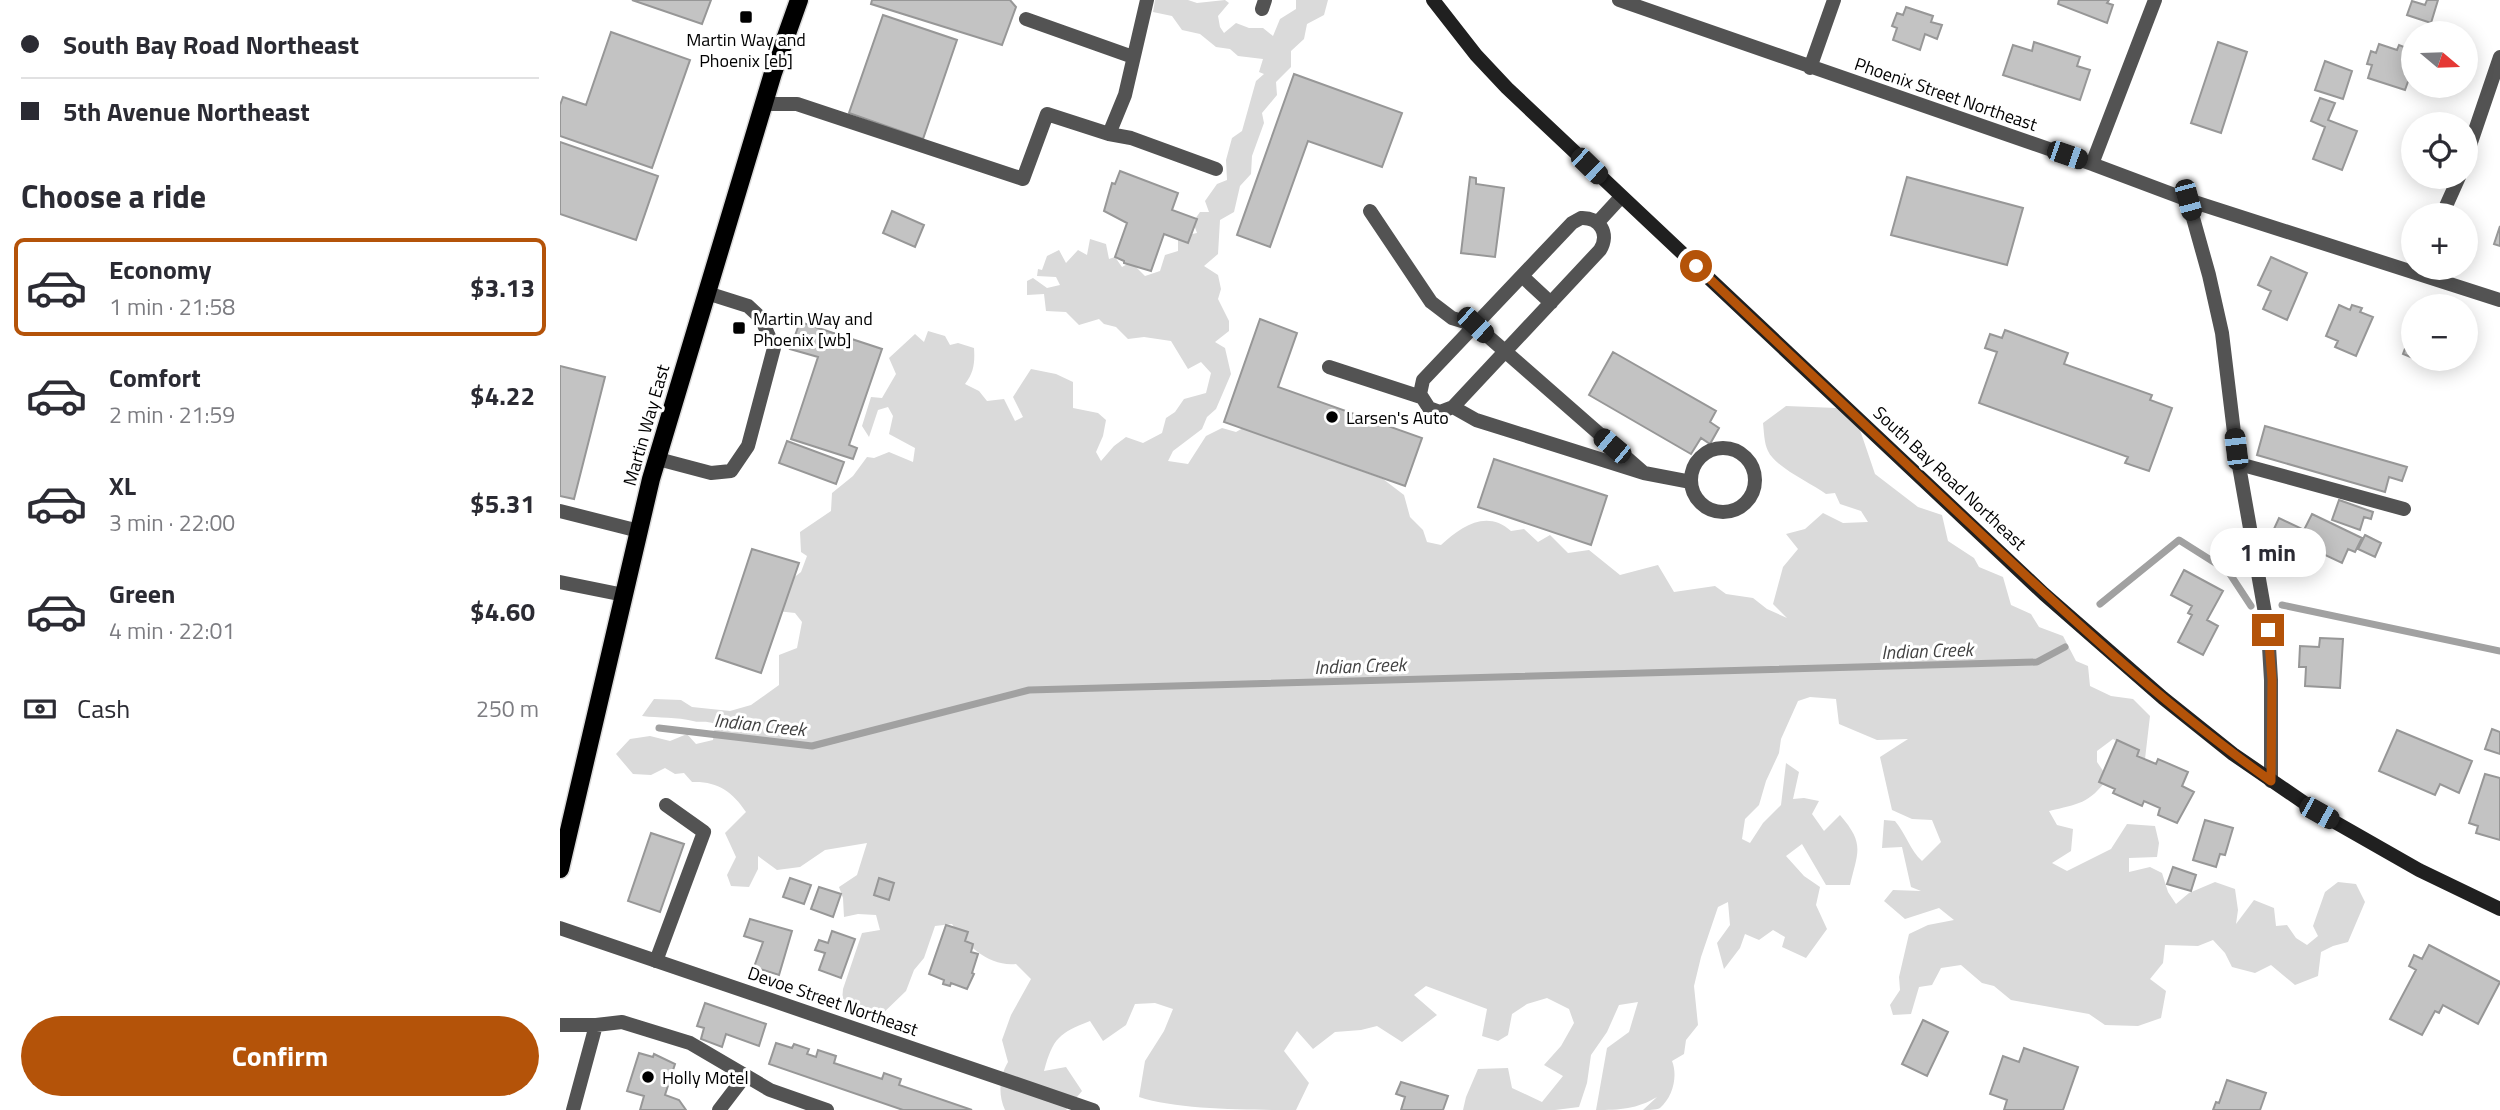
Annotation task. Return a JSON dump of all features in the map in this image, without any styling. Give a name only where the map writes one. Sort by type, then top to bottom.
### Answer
[{"type":"main road","name":"Martin Way East","points":[[560,869],[658,459],[763,104],[799,0]]},
{"type":"street","points":[[1109,134],[1125,95],[1147,0]]},
{"type":"street","name":"South Bay Road Northeast","points":[[1433,0],[1491,72],[1621,197],[2045,594],[2163,698],[2233,754],[2319,813],[2419,870],[2500,909]]},
{"type":"street","name":"Phoenix Street Northeast","points":[[1619,0],[2092,164],[2188,200],[2401,266]]},
{"type":"street","points":[[1810,68],[1834,0]]},
{"type":"street","points":[[2092,164],[2155,0]]},
{"type":"street","points":[[1026,19],[1133,57]]},
{"type":"street","points":[[2478,122],[2500,57]]},
{"type":"street","points":[[763,104],[797,104],[1023,179],[1047,114],[1109,134],[1131,138],[1216,169]]},
{"type":"street","points":[[1598,222],[1621,197]]},
{"type":"street","points":[[2188,200],[2222,333],[2239,464],[2268,630],[2272,680],[2271,781]]},
{"type":"street","points":[[1370,211],[1431,302],[1452,318],[1475,325],[1644,473]]},
{"type":"street","points":[[1587,218],[1598,222],[1604,233],[1603,246],[1453,407],[1434,411],[1425,405],[1420,388],[1423,380],[1572,223],[1587,218]]},
{"type":"street","points":[[1522,276],[1551,303]]},
{"type":"street","name":"Phoenix Street Northeast","points":[[2443,280],[2500,300]]},
{"type":"street","points":[[658,459],[710,473],[731,471],[748,446],[774,348],[761,318],[748,306],[707,293]]},
{"type":"street","points":[[1329,367],[1421,397]]},
{"type":"street","points":[[1453,407],[1476,420],[1644,473],[1691,482]]},
{"type":"street","points":[[1724,448],[1744,455],[1755,473],[1756,484],[1746,503],[1728,513],[1707,508],[1693,492],[1691,482],[1697,461],[1714,449],[1724,448]]},
{"type":"street","points":[[2239,464],[2404,509]]},
{"type":"street","points":[[560,512],[639,531]]},
{"type":"street","points":[[560,582],[624,596]]},
{"type":"street","points":[[656,961],[704,832],[666,805]]},
{"type":"street","name":"Devoe Street Northeast","points":[[560,928],[1093,1110]]},
{"type":"street","points":[[560,1025],[622,1022],[691,1043],[770,1090],[827,1110]]},
{"type":"street","points":[[573,1110],[596,1025]]},
{"type":"street","points":[[719,1110],[745,1076]]},
{"type":"shaded area","points":[[1155,0],[1188,0],[1197,3],[1225,0],[1229,3],[1218,16],[1224,33],[1236,23],[1249,28],[1263,28],[1273,36],[1280,19],[1296,9],[1296,0],[1328,0],[1324,15],[1307,24],[1304,39],[1291,51],[1291,67],[1276,82],[1277,95],[1262,113],[1264,123],[1252,156],[1251,174],[1240,186],[1234,212],[1220,220],[1218,254],[1204,266],[1218,275],[1221,289],[1218,299],[1229,321],[1229,331],[1215,342],[1225,348],[1231,374],[1216,409],[1207,417],[1202,429],[1173,451],[1168,461],[1188,464],[1206,436],[1222,428],[1236,432],[1243,428],[1314,446],[1337,462],[1383,479],[1404,495],[1410,517],[1423,530],[1427,542],[1441,545],[1465,527],[1492,521],[1511,531],[1524,529],[1538,542],[1550,535],[1568,553],[1589,550],[1620,575],[1658,565],[1674,592],[1715,586],[1726,594],[1753,598],[1767,609],[1787,618],[1773,604],[1783,567],[1798,549],[1786,534],[1805,529],[1823,513],[1843,523],[1868,522],[1861,511],[1840,504],[1835,493],[1826,494],[1778,463],[1767,448],[1763,423],[1786,406],[1837,408],[1859,427],[1875,474],[1918,507],[1942,515],[1948,541],[1974,558],[1979,567],[2003,577],[2011,605],[2031,614],[2039,627],[2063,636],[2076,661],[2088,666],[2090,686],[2111,696],[2133,699],[2150,716],[2145,759],[2113,739],[2097,751],[2097,762],[2108,778],[2101,787],[2082,802],[2049,811],[2057,825],[2073,829],[2071,851],[2052,863],[2067,871],[2111,849],[2127,824],[2155,826],[2159,843],[2157,857],[2129,858],[2129,872],[2150,867],[2162,873],[2168,892],[2176,904],[2189,893],[2215,882],[2235,889],[2238,910],[2236,924],[2254,900],[2274,908],[2276,926],[2287,925],[2296,938],[2307,945],[2318,936],[2313,926],[2325,892],[2338,882],[2356,884],[2365,902],[2348,942],[2321,952],[2318,976],[2295,985],[2271,965],[2255,973],[2232,967],[2225,953],[2213,940],[2198,946],[2165,945],[2163,963],[2150,979],[2166,991],[2161,1018],[2138,1026],[2105,1025],[2089,1014],[2011,1000],[1994,986],[1982,983],[1961,965],[1941,968],[1932,985],[1919,987],[1911,1014],[1893,1015],[1890,1005],[1900,990],[1899,977],[1909,934],[1928,925],[1954,920],[1939,908],[1905,919],[1884,901],[1893,890],[1921,891],[1911,887],[1902,847],[1882,848],[1884,820],[1895,821],[1922,861],[1941,842],[1932,820],[1912,819],[1892,810],[1880,757],[1908,739],[1877,740],[1839,724],[1836,699],[1810,697],[1798,701],[1781,739],[1779,753],[1759,805],[1745,819],[1742,839],[1750,843],[1763,823],[1781,805],[1786,763],[1799,772],[1793,799],[1819,801],[1812,814],[1824,831],[1840,815],[1853,833],[1857,856],[1850,885],[1826,885],[1802,844],[1786,856],[1804,876],[1820,887],[1816,905],[1827,929],[1806,958],[1782,947],[1785,937],[1773,930],[1759,940],[1745,934],[1740,948],[1724,969],[1717,943],[1730,925],[1728,902],[1718,907],[1694,986],[1698,1025],[1686,1040],[1684,1054],[1672,1061],[1673,1086],[1668,1098],[1658,1109],[1643,1110],[1657,1097],[1628,1108],[1596,1110],[1607,1048],[1629,1032],[1638,1002],[1619,1005],[1607,1032],[1591,1055],[1587,1083],[1579,1107],[1555,1110],[1463,1110],[1478,1069],[1508,1068],[1512,1088],[1542,1102],[1563,1076],[1544,1065],[1561,1046],[1574,1023],[1569,1009],[1547,998],[1527,1004],[1512,1014],[1508,1035],[1498,1041],[1482,1036],[1487,1009],[1426,986],[1414,995],[1437,1015],[1402,1042],[1377,1026],[1335,1032],[1313,1049],[1297,1031],[1284,1051],[1309,1083],[1296,1110],[1194,1107],[1139,1097],[1145,1061],[1164,1031],[1173,1009],[1155,1003],[1135,1004],[1126,1025],[1103,1041],[1090,1021],[1064,1033],[1054,1044],[1044,1071],[1066,1067],[1082,1091],[1066,1110],[1005,1110],[1000,1086],[1008,1062],[1002,1040],[1011,1015],[1031,979],[1016,964],[997,962],[979,953],[964,940],[952,924],[935,926],[924,958],[914,970],[906,991],[878,1018],[842,1002],[843,989],[862,933],[880,930],[876,915],[858,914],[844,917],[843,898],[839,887],[857,875],[867,843],[825,850],[800,867],[777,870],[758,856],[758,869],[749,887],[731,886],[727,875],[736,857],[725,833],[746,812],[741,805],[723,789],[709,783],[692,782],[684,773],[675,774],[665,768],[651,775],[633,774],[616,754],[630,739],[650,736],[670,741],[687,734],[696,744],[713,740],[715,724],[642,716],[654,699],[681,700],[692,707],[730,711],[751,705],[779,685],[779,655],[797,648],[802,622],[795,613],[777,611],[779,589],[801,572],[807,556],[801,552],[800,532],[831,511],[832,493],[853,476],[867,457],[874,458],[889,452],[913,462],[915,448],[889,434],[893,416],[888,407],[878,410],[869,437],[862,426],[871,397],[882,398],[896,374],[889,358],[915,334],[924,342],[928,331],[945,336],[950,345],[958,343],[974,348],[973,367],[965,384],[979,391],[987,401],[1004,399],[1015,421],[1023,417],[1013,397],[1031,369],[1056,374],[1073,382],[1073,408],[1098,413],[1106,420],[1096,452],[1101,461],[1126,437],[1143,443],[1162,433],[1166,418],[1175,412],[1184,399],[1206,393],[1211,373],[1201,362],[1188,369],[1171,341],[1144,337],[1128,339],[1116,327],[1104,324],[1099,319],[1079,325],[1066,312],[1046,311],[1044,294],[1027,295],[1027,281],[1033,278],[1047,288],[1060,285],[1056,277],[1037,276],[1038,269],[1042,270],[1047,256],[1059,250],[1066,263],[1078,250],[1087,255],[1090,239],[1106,244],[1109,259],[1115,257],[1122,267],[1131,262],[1145,276],[1160,271],[1165,255],[1178,251],[1178,237],[1197,233],[1193,222],[1200,212],[1209,212],[1205,201],[1217,184],[1227,180],[1226,160],[1232,138],[1242,131],[1256,81],[1264,74],[1259,72],[1263,59],[1238,56],[1230,49],[1216,47],[1200,34],[1182,30],[1172,16],[1153,12]]},
{"type":"building","points":[[632,0],[711,0],[702,24]]},
{"type":"building","points":[[872,0],[1010,0],[1016,7],[1002,45],[871,4]]},
{"type":"building","points":[[2059,0],[2109,0],[2107,3],[2113,5],[2107,23],[2058,4]]},
{"type":"building","points":[[2427,0],[2438,0],[2432,21],[2407,15],[2412,1],[2425,5]]},
{"type":"building","points":[[1906,7],[1933,16],[1931,22],[1942,25],[1937,39],[1925,34],[1920,50],[1893,40],[1897,28],[1892,26],[1897,13],[1903,15]]},
{"type":"building","points":[[883,15],[957,40],[923,139],[849,113]]},
{"type":"building","points":[[611,32],[690,60],[652,168],[560,136],[560,105],[563,97],[586,105]]},
{"type":"building","points":[[2034,42],[2080,57],[2077,66],[2090,70],[2080,100],[2003,75],[2013,45],[2032,51]]},
{"type":"building","points":[[2218,42],[2247,52],[2221,133],[2191,123]]},
{"type":"building","points":[[2379,44],[2397,50],[2401,46],[2401,89],[2368,78],[2372,65],[2367,64],[2371,51],[2376,53]]},
{"type":"building","points":[[2325,61],[2352,71],[2343,99],[2315,90]]},
{"type":"building","points":[[1294,74],[1402,113],[1382,167],[1308,141],[1270,247],[1237,235]]},
{"type":"building","points":[[2320,98],[2335,103],[2328,120],[2357,131],[2342,170],[2313,159],[2325,127],[2311,121]]},
{"type":"building","points":[[560,142],[658,176],[636,240],[560,214]]},
{"type":"building","points":[[1120,171],[1178,193],[1172,210],[1197,219],[1188,243],[1164,234],[1151,271],[1124,263],[1115,257],[1127,223],[1104,211],[1112,183],[1115,184]]},
{"type":"building","points":[[1470,177],[1476,178],[1476,184],[1504,188],[1495,257],[1461,253]]},
{"type":"building","points":[[1907,177],[2023,208],[2007,265],[1891,235]]},
{"type":"building","points":[[892,211],[924,225],[915,247],[883,233]]},
{"type":"building","points":[[2500,226],[2500,246],[2494,244]]},
{"type":"building","points":[[2271,257],[2307,273],[2287,320],[2263,309],[2271,291],[2258,285]]},
{"type":"building","points":[[2339,305],[2350,310],[2352,305],[2362,308],[2360,312],[2373,317],[2356,356],[2335,347],[2338,341],[2326,336]]},
{"type":"building","points":[[1260,319],[1297,333],[1278,387],[1422,438],[1405,486],[1224,422]]},
{"type":"building","points":[[800,322],[882,349],[849,445],[857,448],[853,459],[791,439],[818,357],[790,349]]},
{"type":"building","points":[[2005,330],[2068,353],[2064,364],[2152,395],[2150,400],[2172,408],[2149,471],[2125,463],[2128,457],[1979,403],[1997,352],[1985,348],[1990,334],[2002,338]]},
{"type":"building","points":[[1613,352],[1716,411],[1710,422],[1719,428],[1710,444],[1701,438],[1691,454],[1589,395]]},
{"type":"building","points":[[560,366],[605,377],[574,499],[560,496]]},
{"type":"building","points":[[2265,426],[2407,467],[2402,481],[2389,477],[2385,492],[2257,455]]},
{"type":"building","points":[[787,441],[844,462],[836,484],[779,463]]},
{"type":"building","points":[[1494,459],[1607,496],[1591,545],[1478,507]]},
{"type":"building","points":[[2339,500],[2373,512],[2371,519],[2364,517],[2360,530],[2332,520]]},
{"type":"building","points":[[2312,514],[2362,538],[2355,552],[2348,549],[2342,563],[2319,552],[2315,561],[2294,551],[2298,543],[2273,531],[2279,518],[2304,530]]},
{"type":"building","points":[[2365,535],[2381,543],[2375,557],[2358,549]]},
{"type":"building","points":[[752,549],[799,563],[761,673],[716,658]]},
{"type":"building","points":[[2184,570],[2223,591],[2207,620],[2218,626],[2203,655],[2178,642],[2192,615],[2188,613],[2192,606],[2171,595]]},
{"type":"building","points":[[2320,638],[2343,639],[2340,688],[2305,686],[2306,667],[2299,667],[2300,646],[2319,647]]},
{"type":"building","points":[[2492,729],[2500,732],[2500,754],[2485,749]]},
{"type":"building","points":[[2397,730],[2472,761],[2459,793],[2440,784],[2435,795],[2379,771]]},
{"type":"building","points":[[2117,740],[2139,750],[2137,756],[2156,764],[2158,759],[2188,772],[2182,786],[2194,792],[2177,823],[2158,815],[2160,808],[2144,801],[2142,806],[2113,793],[2115,789],[2099,782]]},
{"type":"building","points":[[2485,774],[2500,778],[2500,840],[2476,833],[2478,826],[2469,823]]},
{"type":"building","points":[[2205,820],[2233,828],[2225,855],[2220,854],[2216,867],[2193,860]]},
{"type":"building","points":[[651,833],[684,844],[660,912],[628,901]]},
{"type":"building","points":[[2173,867],[2196,875],[2191,891],[2167,884]]},
{"type":"building","points":[[790,878],[811,885],[804,904],[783,897]]},
{"type":"building","points":[[879,878],[894,883],[889,900],[874,895]]},
{"type":"building","points":[[819,887],[841,894],[833,917],[811,909]]},
{"type":"building","points":[[750,919],[792,931],[779,975],[754,967],[763,942],[744,936]]},
{"type":"building","points":[[946,925],[968,932],[965,941],[973,944],[971,952],[978,954],[972,973],[974,974],[967,989],[951,983],[950,986],[943,984],[944,980],[929,974]]},
{"type":"building","points":[[832,931],[855,939],[841,978],[819,970],[825,953],[815,950],[819,940],[828,943]]},
{"type":"building","points":[[2429,945],[2500,982],[2478,1024],[2443,1005],[2439,1013],[2435,1011],[2422,1035],[2390,1019],[2416,970],[2409,966],[2414,955],[2422,959]]},
{"type":"building","points":[[705,1003],[766,1024],[759,1046],[726,1034],[722,1047],[701,1039],[704,1028],[697,1026]]},
{"type":"building","points":[[1923,1020],[1948,1032],[1927,1076],[1902,1064]]},
{"type":"building","points":[[776,1043],[792,1048],[794,1044],[809,1049],[807,1054],[816,1057],[818,1050],[836,1056],[834,1063],[882,1079],[884,1073],[901,1079],[899,1085],[972,1110],[903,1110],[769,1064]]},
{"type":"building","points":[[2024,1048],[2078,1067],[2063,1110],[2004,1110],[2007,1100],[1990,1094],[2003,1056],[2019,1062]]},
{"type":"building","points":[[639,1053],[653,1057],[654,1054],[675,1064],[665,1095],[679,1100],[686,1110],[640,1110],[644,1096],[627,1091]]},
{"type":"building","points":[[2227,1080],[2266,1093],[2260,1110],[2213,1110],[2216,1102],[2219,1103]]},
{"type":"building","points":[[1401,1082],[1448,1096],[1443,1110],[1401,1110],[1405,1097],[1396,1094]]},
{"type":"waterway","name":"Indian Creek","points":[[2100,604],[2179,540],[2228,571],[2251,606]]},
{"type":"waterway","name":"Indian Creek","points":[[2282,605],[2500,651]]},
{"type":"waterway","name":"Indian Creek","points":[[659,728],[812,746],[1029,690],[2037,662],[2065,647]]},
{"type":"place","name":"Martin Way and Phoenix [eb]","points":[[746,17]]},
{"type":"place","name":"Martin Way and Phoenix [wb]","points":[[739,328]]},
{"type":"place","name":"Larsen's Auto","points":[[1332,417]]},
{"type":"place","name":"Holly Motel","points":[[648,1077]]},
{"type":"route","points":[[1696,266],[2045,594],[2163,698],[2271,781],[2272,680],[2268,630]]}]
